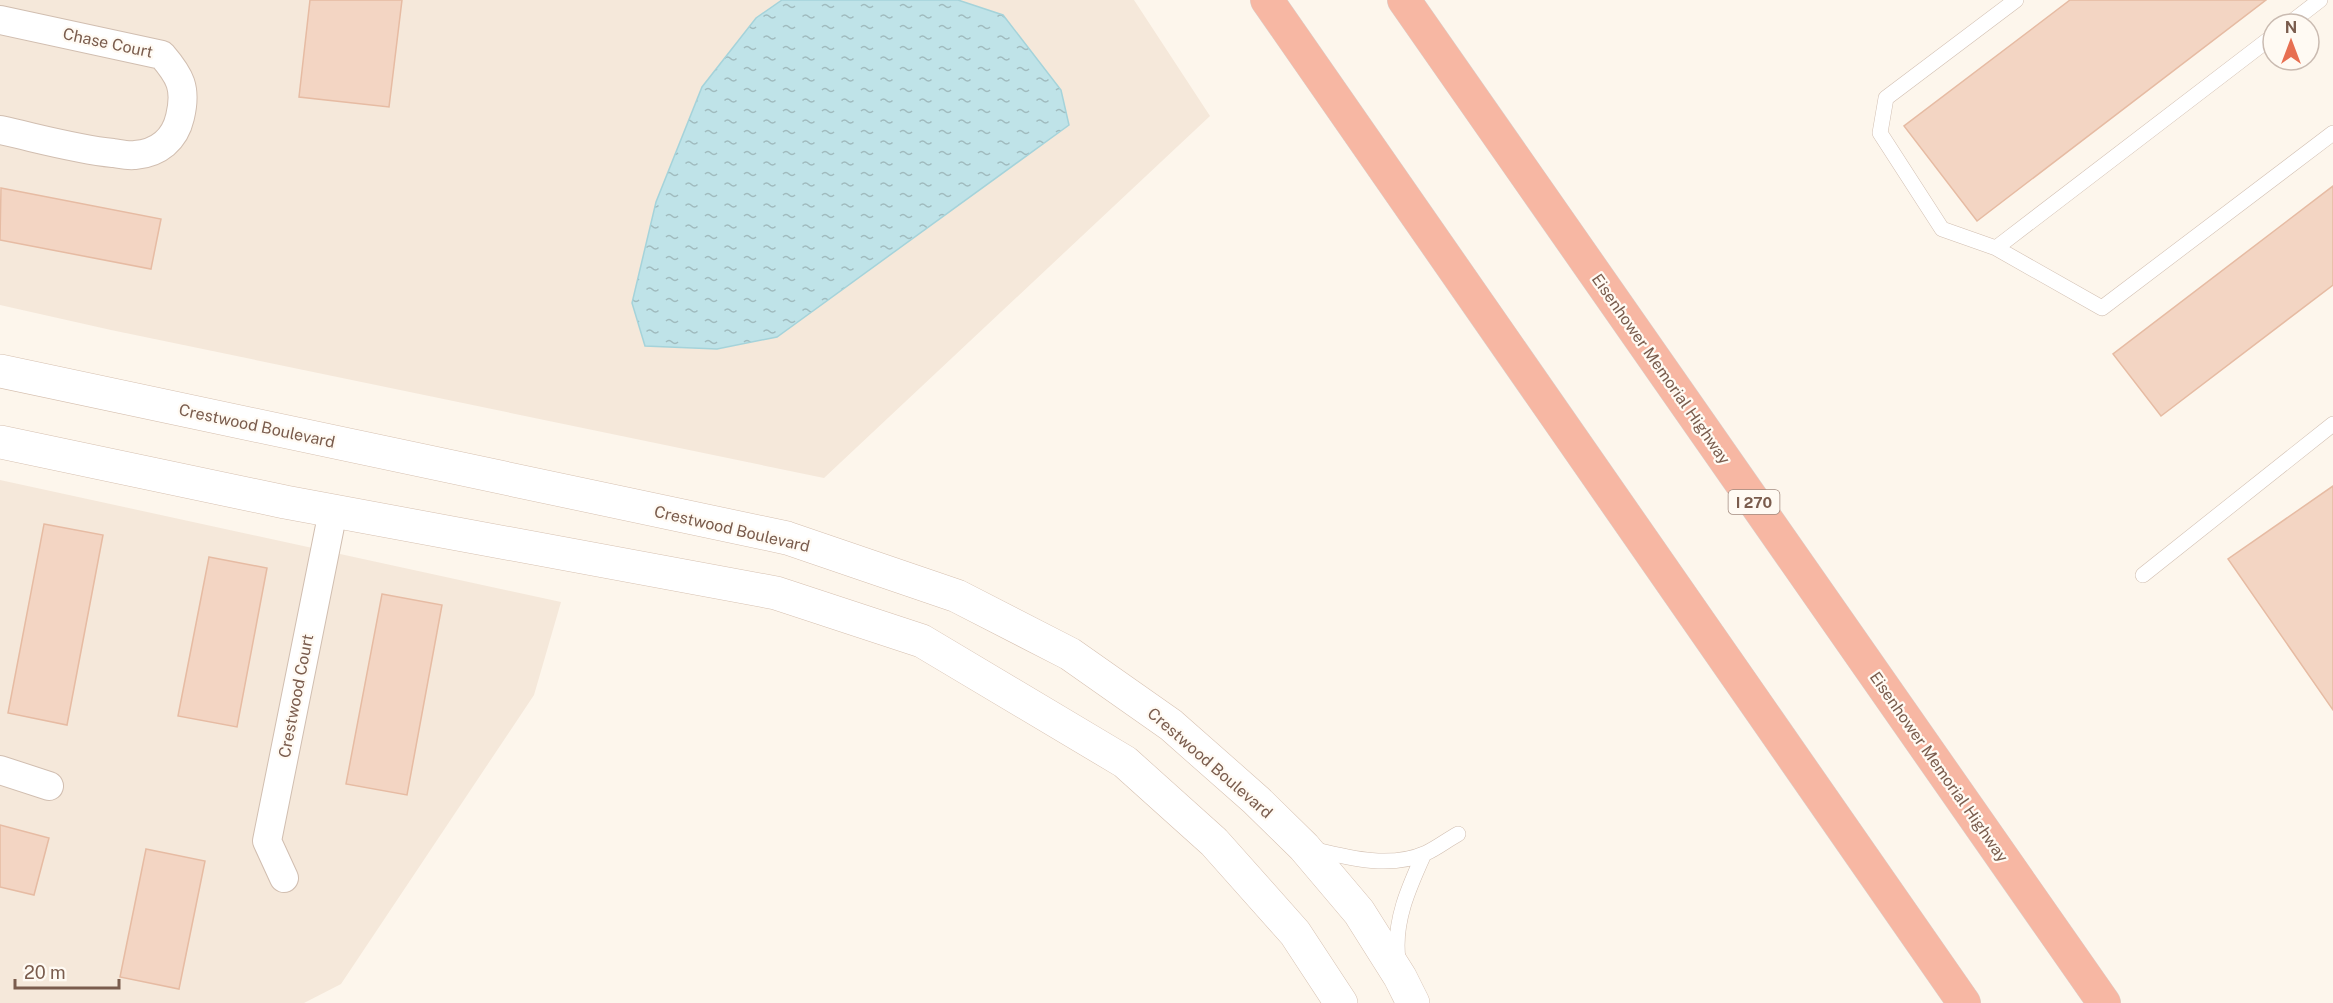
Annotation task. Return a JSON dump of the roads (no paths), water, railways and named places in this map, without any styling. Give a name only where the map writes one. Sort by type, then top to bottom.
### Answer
[{"type":"highway","points":[[1267,0],[1964,1003]]},
{"type":"highway","name":"Eisenhower Memorial Highway","points":[[1404,0],[2104,1003]]},
{"type":"main road","name":"Crestwood Boulevard","points":[[0,371],[787,538],[957,596],[1070,654],[1171,725],[1256,800],[1304,848],[1359,912],[1406,990]]},
{"type":"main road","points":[[0,442],[333,511],[776,593],[922,641],[1125,762],[1214,842],[1295,933],[1341,1003]]},
{"type":"street","name":"Chase Court","points":[[0,20],[162,55],[175,70],[182,84],[183,105],[178,126],[170,141],[152,151],[134,156],[91,151],[0,130]]},
{"type":"street","name":"Crestwood Court","points":[[284,878],[267,841],[333,511]]},
{"type":"street","points":[[0,771],[49,786]]},
{"type":"lane","points":[[2016,0],[1886,98],[1880,133],[1942,230],[1996,248],[2102,308],[2333,133]]},
{"type":"lane","points":[[2304,12],[2320,0]]},
{"type":"lane","points":[[1996,248],[2261,45]]},
{"type":"lane","points":[[2143,575],[2333,424]]},
{"type":"lane","points":[[1304,848],[1384,862],[1424,854],[1458,834]]},
{"type":"lane","points":[[1406,990],[1396,942],[1406,894],[1424,854]]},
{"type":"water","points":[[782,0],[958,0],[1003,15],[1061,90],[1069,125],[777,337],[717,349],[645,346],[632,303],[656,202],[702,87],[756,18]]}]
